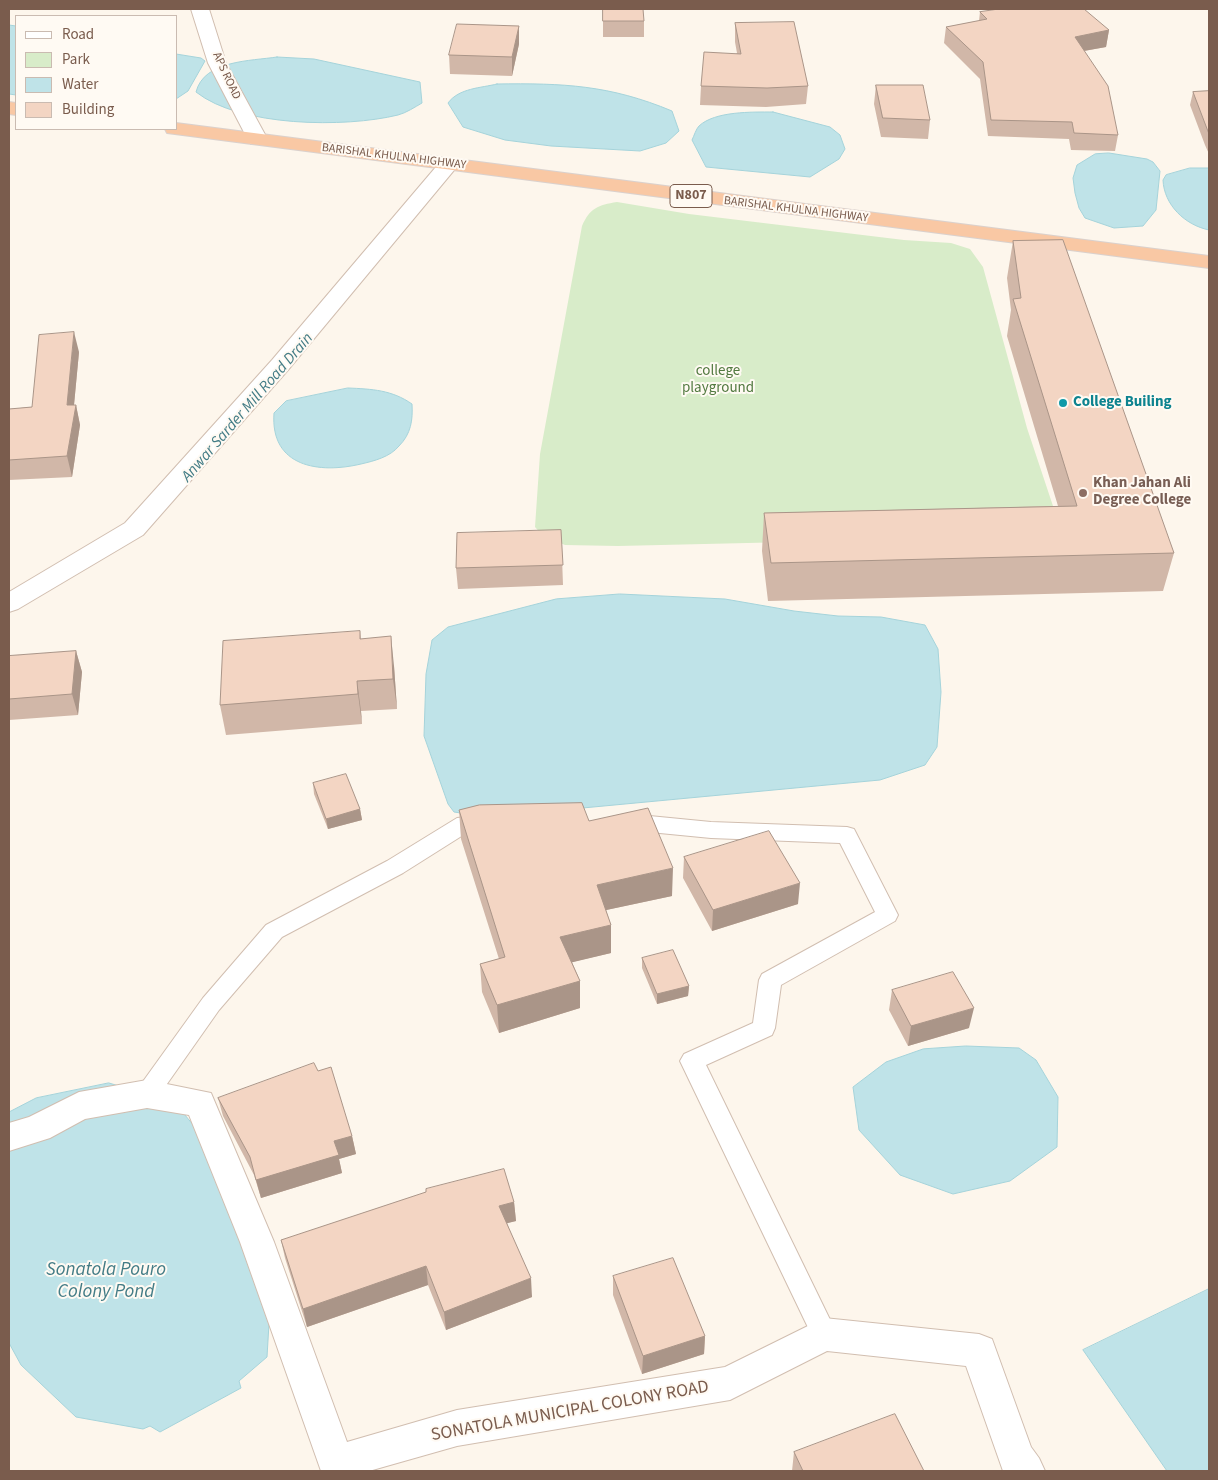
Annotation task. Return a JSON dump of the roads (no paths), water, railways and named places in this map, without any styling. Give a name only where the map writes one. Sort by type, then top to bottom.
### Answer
[{"type":"highway","name":"BARISHAL KHULNA HIGHWAY","points":[[178,130],[1209,262]]},
{"type":"street","name":"APS ROAD","points":[[200,9],[217,63],[258,140]]},
{"type":"street","points":[[9,603],[134,529],[280,365],[448,164]]},
{"type":"street","name":"SONATOLA MUNICIPAL COLONY ROAD","points":[[9,1137],[38,1128],[79,1106],[147,1094],[200,1103],[257,1242],[336,1463],[457,1428],[730,1383],[824,1334]]},
{"type":"street","points":[[824,1334],[979,1351],[1016,1458],[1026,1471]]},
{"type":"lane","points":[[605,820],[711,830],[847,835],[887,915],[770,980],[764,1028],[692,1061],[824,1334]]},
{"type":"lane","points":[[147,1094],[211,1004],[274,931],[395,867],[464,824],[510,823]]},
{"type":"water","points":[[9,25],[15,26],[15,95],[9,94]]},
{"type":"water","points":[[178,54],[201,58],[205,61],[188,91],[178,98]]},
{"type":"water","points":[[277,57],[314,59],[420,82],[422,103],[401,114],[376,119],[350,122],[294,122],[239,112],[215,104],[196,92],[201,81],[218,68],[242,61]]},
{"type":"water","points":[[497,84],[565,85],[586,87],[628,96],[672,111],[679,131],[666,143],[640,151],[551,146],[505,140],[463,127],[448,103],[464,91]]},
{"type":"water","points":[[745,112],[773,112],[830,127],[840,135],[845,149],[839,159],[810,177],[706,167],[692,140],[699,126],[714,117],[724,115]]},
{"type":"water","points":[[1109,153],[1147,159],[1153,162],[1160,171],[1156,210],[1143,226],[1114,228],[1085,218],[1079,208],[1073,178],[1077,165],[1095,154]]},
{"type":"water","points":[[1190,168],[1209,168],[1209,230],[1184,219],[1167,198],[1164,189],[1163,180],[1166,175]]},
{"type":"water","points":[[348,388],[389,393],[412,404],[410,427],[403,441],[395,450],[382,458],[345,467],[329,468],[314,466],[300,463],[289,456],[280,445],[275,431],[274,413],[286,401]]},
{"type":"water","points":[[620,594],[725,599],[794,611],[838,616],[881,617],[925,625],[938,649],[941,692],[937,747],[925,765],[880,780],[487,817],[454,812],[448,804],[424,736],[426,674],[432,640],[448,627],[556,599]]},
{"type":"water","points":[[966,1046],[1019,1048],[1036,1060],[1058,1097],[1057,1147],[1010,1181],[953,1194],[900,1175],[859,1130],[853,1087],[886,1062],[923,1049]]},
{"type":"water","name":"Sonatola Pouro Colony Pond","points":[[109,1083],[175,1103],[204,1138],[271,1290],[267,1357],[239,1381],[241,1388],[160,1432],[150,1426],[143,1429],[76,1417],[21,1365],[9,1343],[9,1112],[36,1098]]},
{"type":"water","points":[[1209,1289],[1209,1471],[1167,1471],[1083,1350]]},
{"type":"place","name":"College Builing","points":[[1063,403]]},
{"type":"place","name":"Khan Jahan Ali Degree College","points":[[1083,493]]},
{"type":"park label","name":"college playground","points":[[718,380]]},
{"type":"water label","name":"Anwar Sarder Mill Road Drain","points":[[248,408]]}]
